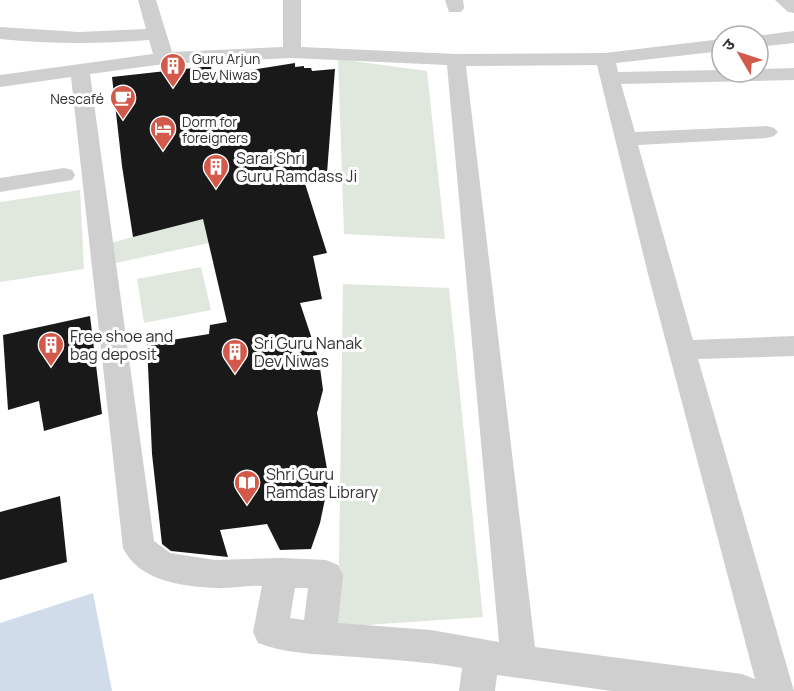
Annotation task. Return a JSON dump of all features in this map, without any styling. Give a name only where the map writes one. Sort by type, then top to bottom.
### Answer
[{"type":"street","points":[[147,0],[164,58]]},
{"type":"street","points":[[292,0],[292,52]]},
{"type":"street","points":[[784,0],[794,8]]},
{"type":"street","points":[[0,33],[45,39],[99,39],[158,34]]},
{"type":"street","points":[[770,42],[790,43]]},
{"type":"street","points":[[608,68],[710,47]]},
{"type":"street","points":[[0,81],[164,58],[292,52],[608,68],[794,74]]},
{"type":"street","points":[[456,60],[519,662]]},
{"type":"street","points":[[608,68],[682,350],[776,691]]},
{"type":"street","points":[[80,70],[79,173],[139,548],[162,566],[194,569],[215,574],[254,571],[326,575],[320,638]]},
{"type":"street","points":[[626,139],[767,132]]},
{"type":"street","points":[[0,185],[79,173]]},
{"type":"street","points":[[682,350],[794,346]]},
{"type":"street","points":[[281,572],[270,632],[431,646],[519,662],[742,691]]},
{"type":"street","points":[[477,691],[482,656]]},
{"type":"shaded area","points":[[338,59],[427,71],[445,239],[344,234]]},
{"type":"shaded area","points":[[80,190],[84,269],[0,282],[0,202]]},
{"type":"shaded area","points":[[254,204],[209,243],[111,264],[107,244]]},
{"type":"shaded area","points":[[201,267],[211,310],[144,323],[137,279]]},
{"type":"shaded area","points":[[343,284],[449,288],[483,617],[338,627]]},
{"type":"water","points":[[93,593],[112,691],[0,691],[0,623]]},
{"type":"building","points":[[295,63],[295,67],[304,66],[304,68],[311,68],[312,71],[335,69],[327,173],[302,174],[327,253],[313,256],[322,299],[300,303],[319,360],[323,390],[317,413],[329,480],[320,523],[311,549],[280,550],[267,524],[220,530],[228,557],[171,551],[162,544],[152,454],[147,344],[209,334],[210,325],[227,322],[203,219],[133,237],[112,77],[211,66],[212,76]]},
{"type":"building","name":"Free shoe and bag deposit","points":[[90,316],[102,414],[44,431],[39,401],[8,410],[3,335]]},
{"type":"building","points":[[60,496],[67,562],[0,580],[0,512]]},
{"type":"place","name":"Guru Arjun Dev Niwas","points":[[173,89]]},
{"type":"place","name":"Nescafé","points":[[123,121]]},
{"type":"place","name":"Dorm for foreigners","points":[[163,152]]},
{"type":"place","name":"Sarai Shri Guru Ramdass Ji","points":[[216,190]]},
{"type":"place","name":"Free shoe and bag deposit","points":[[51,368]]},
{"type":"place","name":"Sri Guru Nanak Dev Niwas","points":[[235,375]]},
{"type":"place","name":"Shri Guru Ramdas Library","points":[[247,506]]}]
